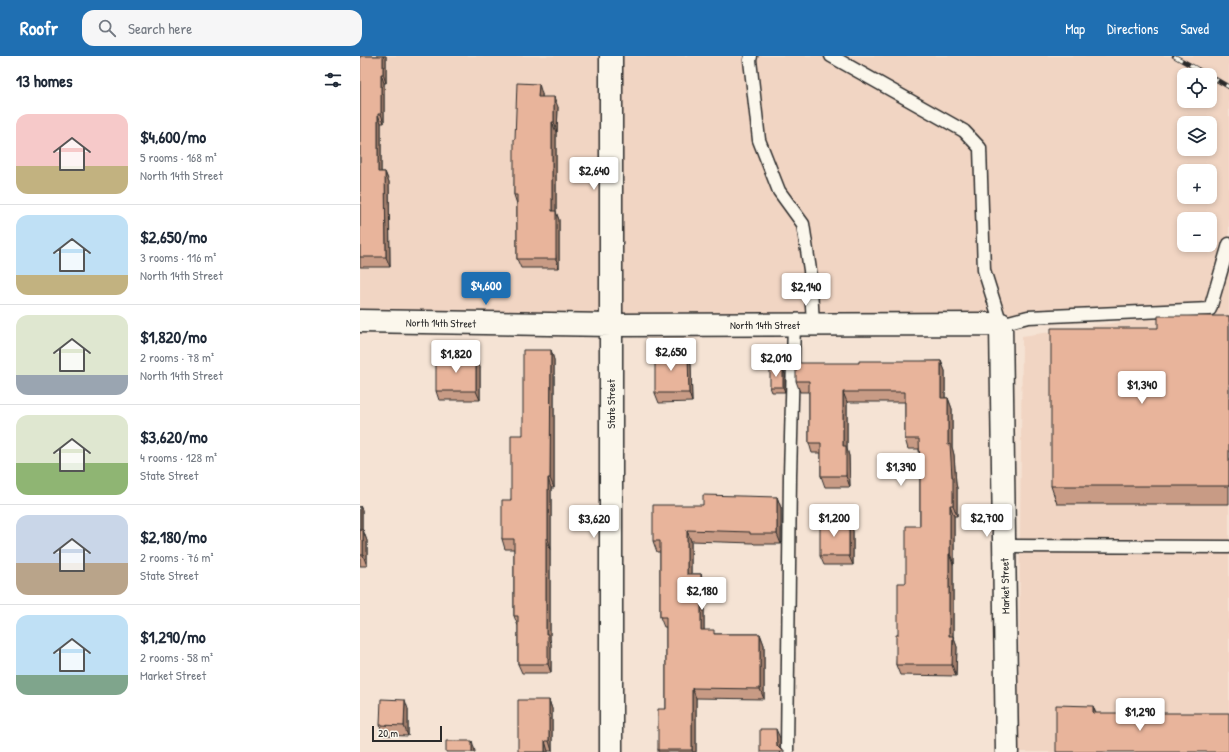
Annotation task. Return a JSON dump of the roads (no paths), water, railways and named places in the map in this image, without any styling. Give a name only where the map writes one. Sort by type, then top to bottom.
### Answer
[{"type":"street","name":"State Street","points":[[611,56],[611,752]]},
{"type":"street","name":"North 14th Street","points":[[360,321],[611,325],[1001,324]]},
{"type":"street","name":"Market Street","points":[[1001,324],[1007,752]]},
{"type":"lane","points":[[751,56],[750,60],[759,140],[779,192],[803,224],[810,270],[803,324],[790,475],[787,752]]},
{"type":"lane","points":[[831,56],[964,131],[980,148],[984,270],[1001,324],[1028,317],[1210,309],[1225,277],[1229,244]]},
{"type":"lane","points":[[1004,546],[1229,547]]},
{"type":"railway","points":[[1174,56],[1195,68]]},
{"type":"railway","points":[[1217,80],[1229,87]]}]
